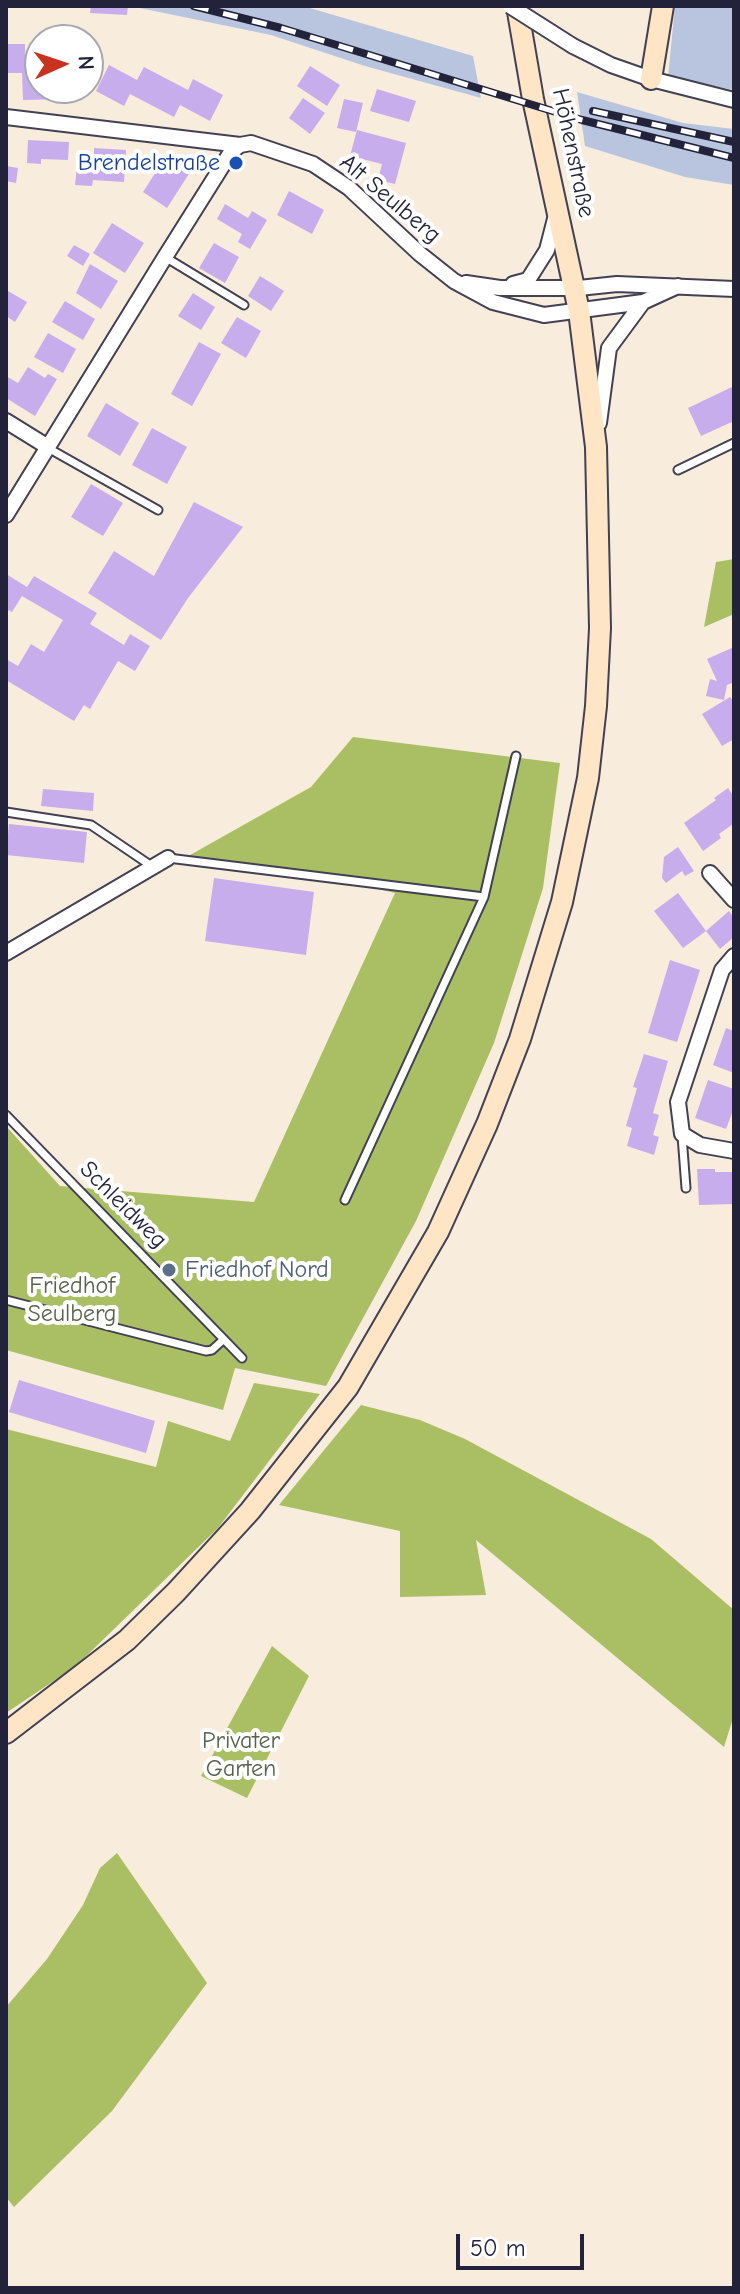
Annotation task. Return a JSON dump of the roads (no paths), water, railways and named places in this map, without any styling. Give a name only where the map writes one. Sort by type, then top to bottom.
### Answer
[{"type":"street","points":[[510,6],[573,46],[611,65],[651,79],[734,100]]},
{"type":"street","name":"Höhenstraße","points":[[6,1733],[127,1640],[176,1592],[250,1511],[348,1387],[438,1232],[487,1124],[520,1039],[562,902],[588,778],[596,706],[600,628],[596,447],[577,288],[533,99],[517,6]]},
{"type":"street","points":[[651,79],[663,6]]},
{"type":"street","points":[[6,117],[240,145]]},
{"type":"street","name":"Alt Seulberg","points":[[240,145],[251,143],[313,164],[349,188],[454,281],[493,302],[544,315],[643,302]]},
{"type":"street","points":[[6,515],[231,152],[240,145]]},
{"type":"street","points":[[500,288],[528,280],[547,250],[558,207]]},
{"type":"street","name":"Alt Seulberg","points":[[454,281],[500,288],[577,288],[617,284],[734,289]]},
{"type":"street","points":[[596,447],[609,348],[643,302],[678,286]]},
{"type":"street","points":[[6,421],[48,447]]},
{"type":"street","points":[[6,953],[168,858]]},
{"type":"street","points":[[710,873],[734,900]]},
{"type":"street","points":[[734,956],[722,970],[678,1102],[682,1134],[700,1145],[734,1151]]},
{"type":"lane","points":[[165,257],[244,305]]},
{"type":"lane","points":[[678,470],[734,443]]},
{"type":"lane","points":[[48,447],[158,510]]},
{"type":"lane","points":[[345,1200],[484,897],[516,756]]},
{"type":"lane","points":[[6,812],[91,825],[153,867]]},
{"type":"lane","points":[[168,858],[484,897]]},
{"type":"lane","name":"Schleidweg","points":[[6,1115],[242,1358]]},
{"type":"lane","points":[[682,1134],[686,1188]]},
{"type":"lane","points":[[6,1300],[206,1351],[212,1350],[223,1340]]},
{"type":"railway","points":[[194,6],[281,28],[582,120],[734,158]]},
{"type":"railway","points":[[593,111],[734,142]]},
{"type":"place","name":"Brendelstraße","points":[[236,163]]},
{"type":"place","name":"Friedhof Nord","points":[[169,1270]]},
{"type":"park label","name":"Friedhof Seulberg","points":[[72,1300]]},
{"type":"park label","name":"Privater Garten","points":[[241,1755]]}]
